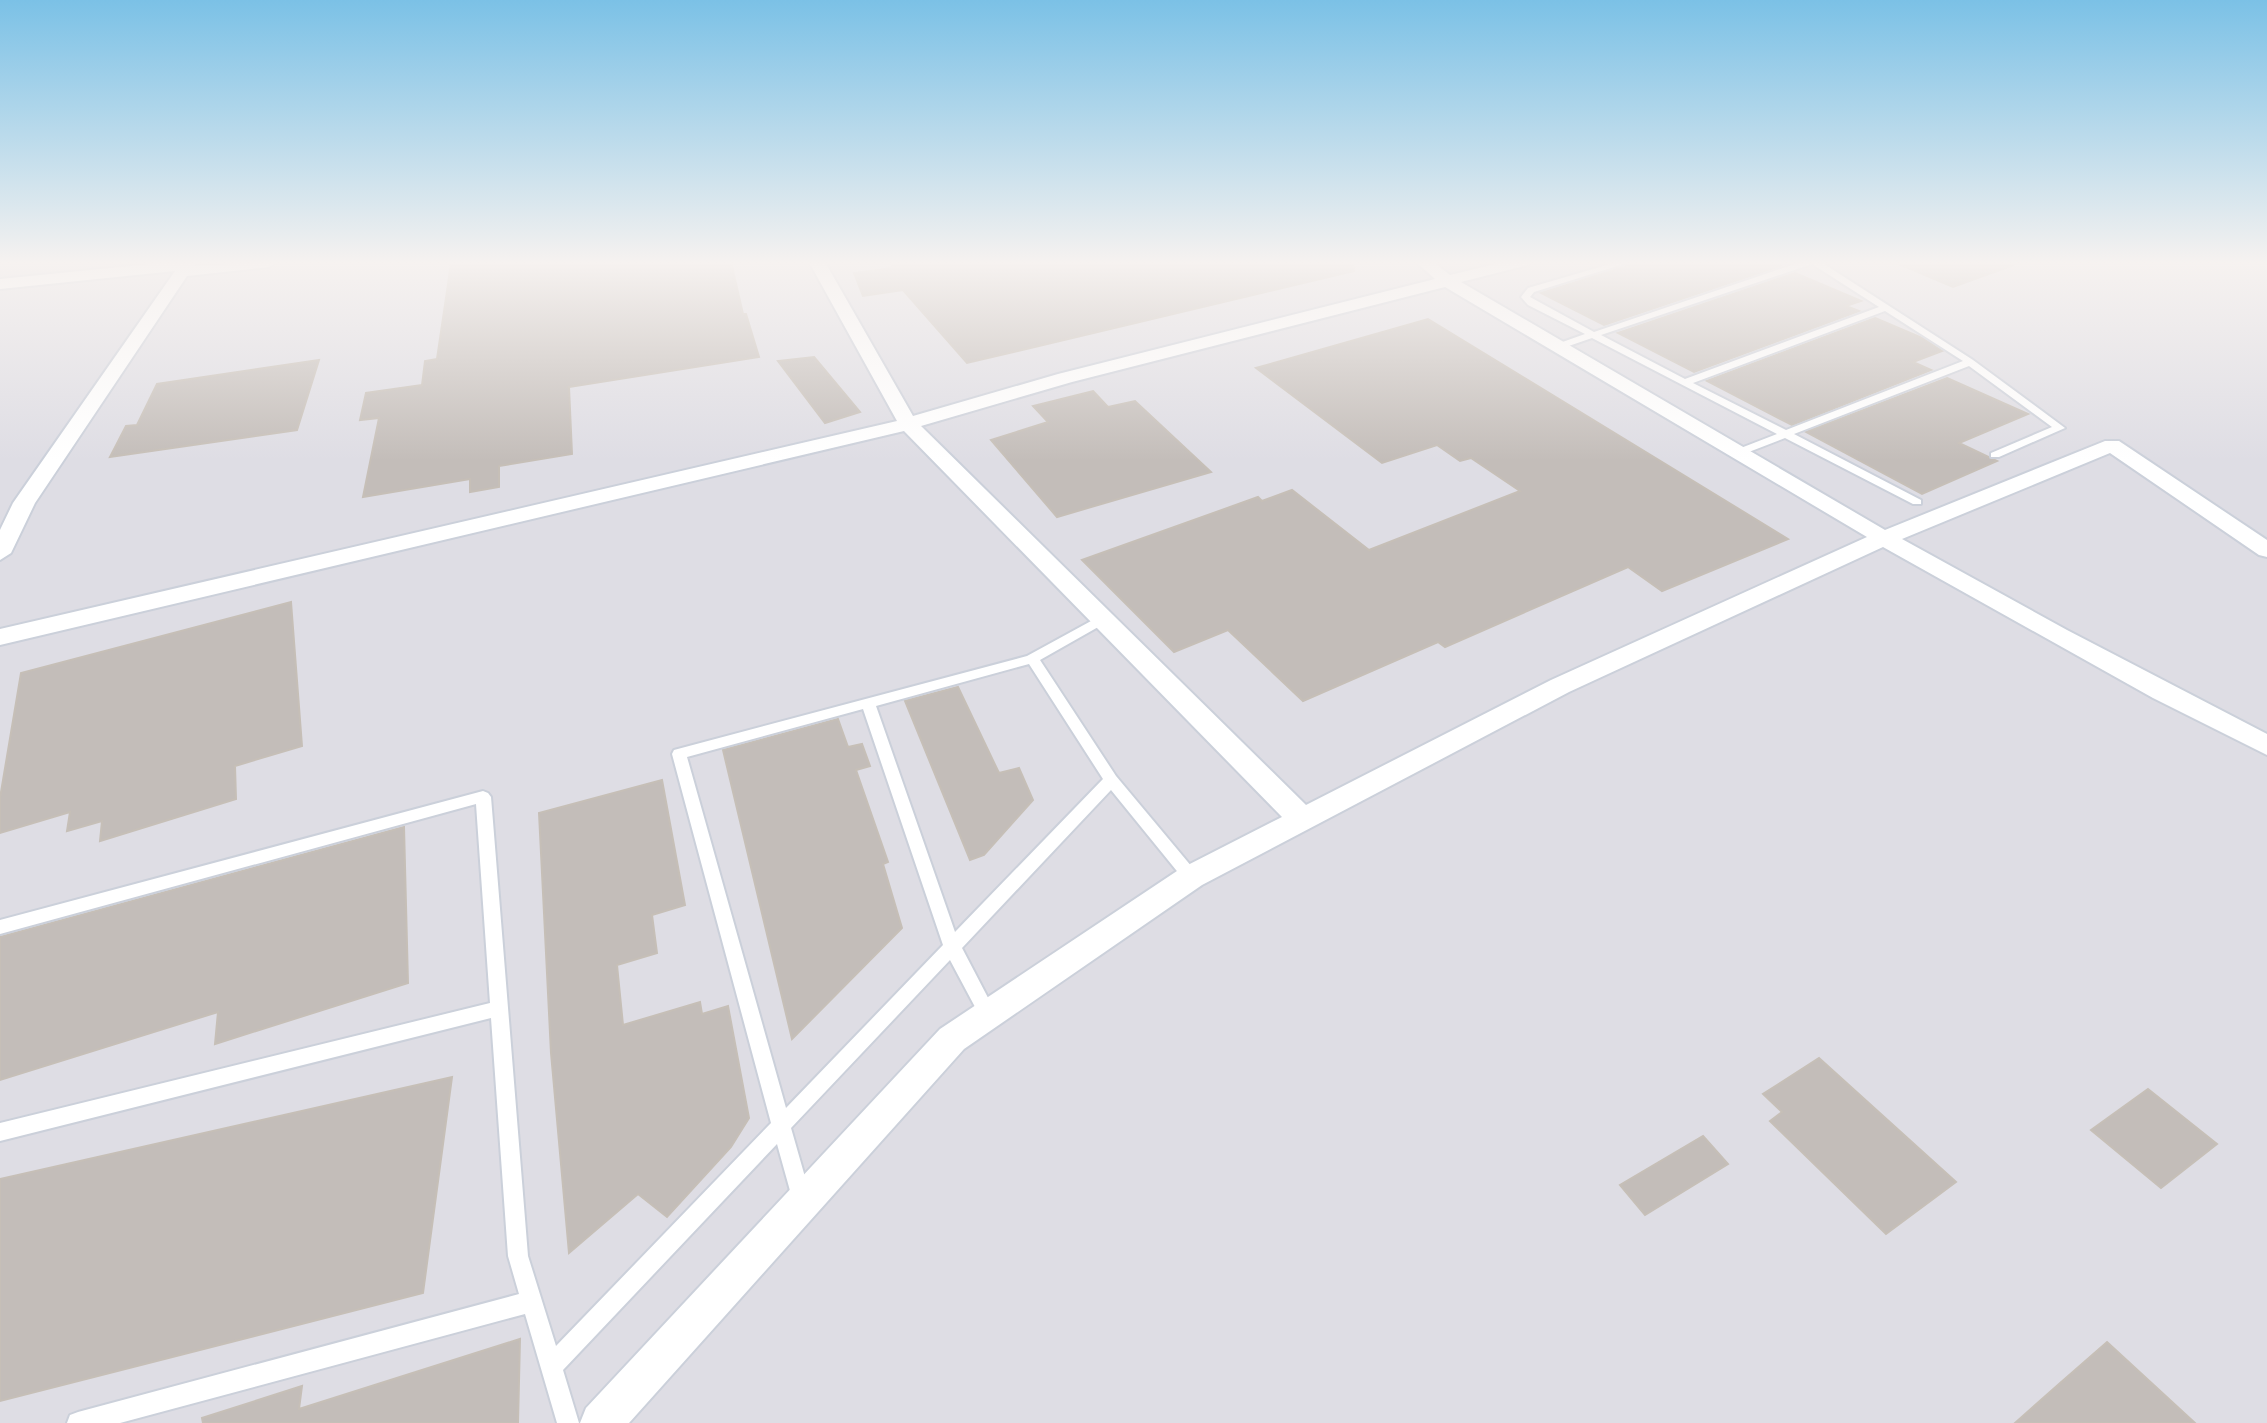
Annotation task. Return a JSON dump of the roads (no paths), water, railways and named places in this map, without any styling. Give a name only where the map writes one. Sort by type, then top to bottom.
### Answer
[{"type":"street","points":[[0,553],[24,503],[143,328]]},
{"type":"street","points":[[854,328],[908,424],[1302,819]]},
{"type":"street","points":[[0,637],[908,424],[1065,378],[1260,328]]},
{"type":"street","points":[[1526,328],[1884,538],[2141,681],[2267,746]]},
{"type":"street","points":[[601,1423],[952,1039],[1191,877],[1560,686],[1884,538],[2112,445],[2267,550]]},
{"type":"lane","points":[[1580,328],[1917,502]]},
{"type":"lane","points":[[1557,347],[1613,328]]},
{"type":"lane","points":[[1685,382],[1831,328]]},
{"type":"lane","points":[[1918,328],[1970,362],[2060,428],[1995,455]]},
{"type":"lane","points":[[1737,453],[1970,362]]},
{"type":"lane","points":[[802,1203],[679,754],[1032,659],[1102,619]]},
{"type":"lane","points":[[1032,659],[1111,780],[1191,877]]},
{"type":"lane","points":[[868,703],[952,946],[988,1015]]},
{"type":"lane","points":[[551,1367],[1111,780]]},
{"type":"lane","points":[[0,927],[483,797],[518,1256],[568,1423]]},
{"type":"lane","points":[[0,1132],[498,1009]]},
{"type":"lane","points":[[78,1423],[532,1301]]}]
